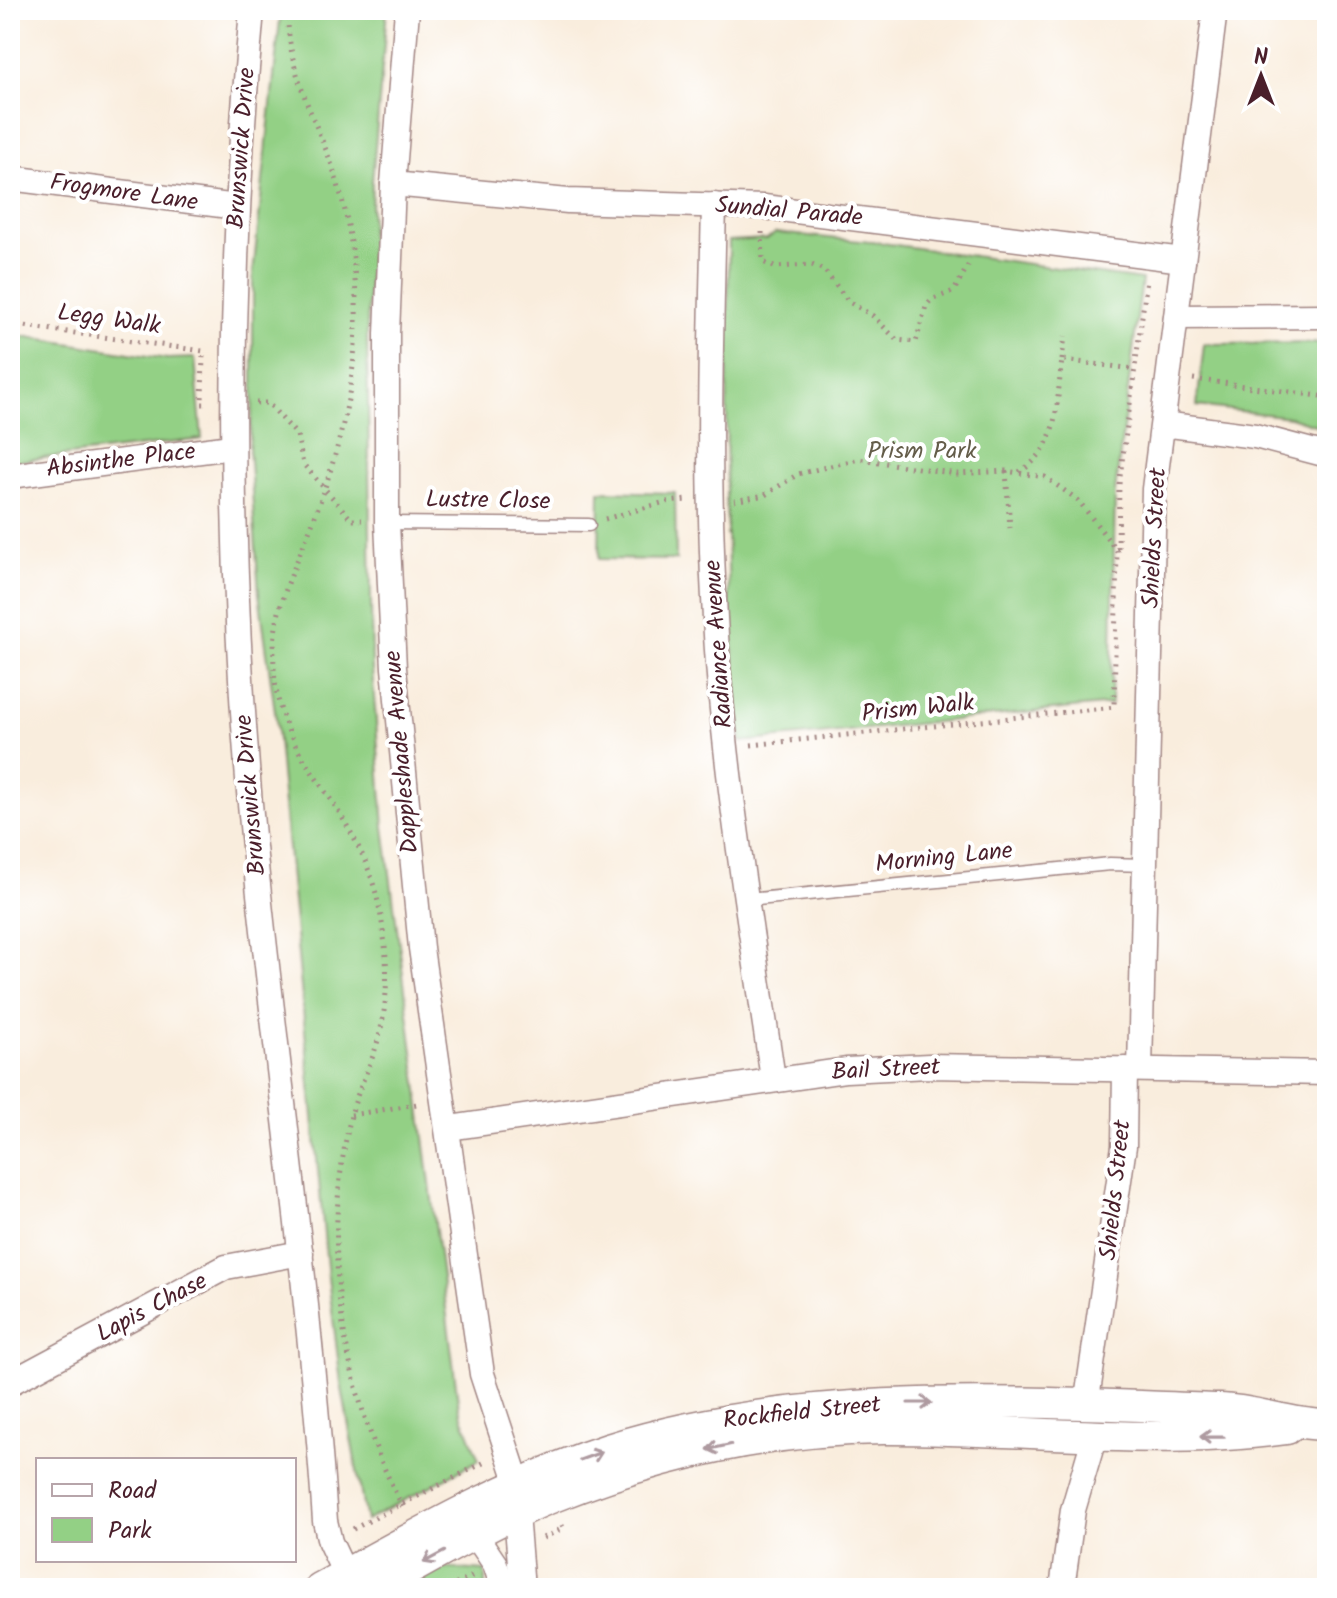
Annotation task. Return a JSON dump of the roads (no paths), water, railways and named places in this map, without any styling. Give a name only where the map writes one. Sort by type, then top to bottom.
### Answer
[{"type":"street","name":"Brunswick Drive","points":[[252,10],[237,207],[231,404],[237,606],[253,832],[330,1542],[339,1583]]},
{"type":"street","name":"Dappleshade Avenue","points":[[407,10],[393,184],[387,334],[387,523],[407,826],[421,948],[482,1374],[518,1484]]},
{"type":"street","name":"Shields Street","points":[[1062,1588],[1089,1421],[1132,1069],[1145,865],[1154,489],[1215,10]]},
{"type":"street","name":"Frogmore Lane","points":[[10,178],[237,207]]},
{"type":"street","name":"Sundial Parade","points":[[393,184],[568,201],[764,207],[1183,260]]},
{"type":"street","name":"Radiance Avenue","points":[[714,205],[711,501],[714,600],[726,749],[773,1079]]},
{"type":"street","points":[[1176,317],[1327,316]]},
{"type":"street","points":[[1163,424],[1255,436],[1327,455]]},
{"type":"street","name":"Absinthe Place","points":[[10,476],[231,447]]},
{"type":"street","name":"Bail Street","points":[[449,1128],[846,1070],[929,1066],[1327,1073]]},
{"type":"street","name":"Lapis Chase","points":[[10,1383],[226,1267],[301,1253]]},
{"type":"street","name":"Rockfield Street","points":[[339,1583],[424,1548],[468,1524],[518,1484],[653,1436],[766,1414],[913,1402],[1226,1437],[1322,1425]]},
{"type":"street","name":"Rockfield Street","points":[[468,1524],[516,1514],[614,1474],[666,1458],[755,1440],[879,1429],[1089,1421]]},
{"type":"street","points":[[518,1484],[516,1514],[522,1588]]},
{"type":"street","points":[[468,1524],[495,1564],[503,1588]]},
{"type":"street","name":"Rockfield Street","points":[[376,1588],[424,1548]]},
{"type":"lane","name":"Lustre Close","points":[[387,523],[589,525]]},
{"type":"lane","name":"Morning Lane","points":[[747,900],[1110,864],[1145,865]]},
{"type":"park label","name":"Prism Park","points":[[922,451]]}]
